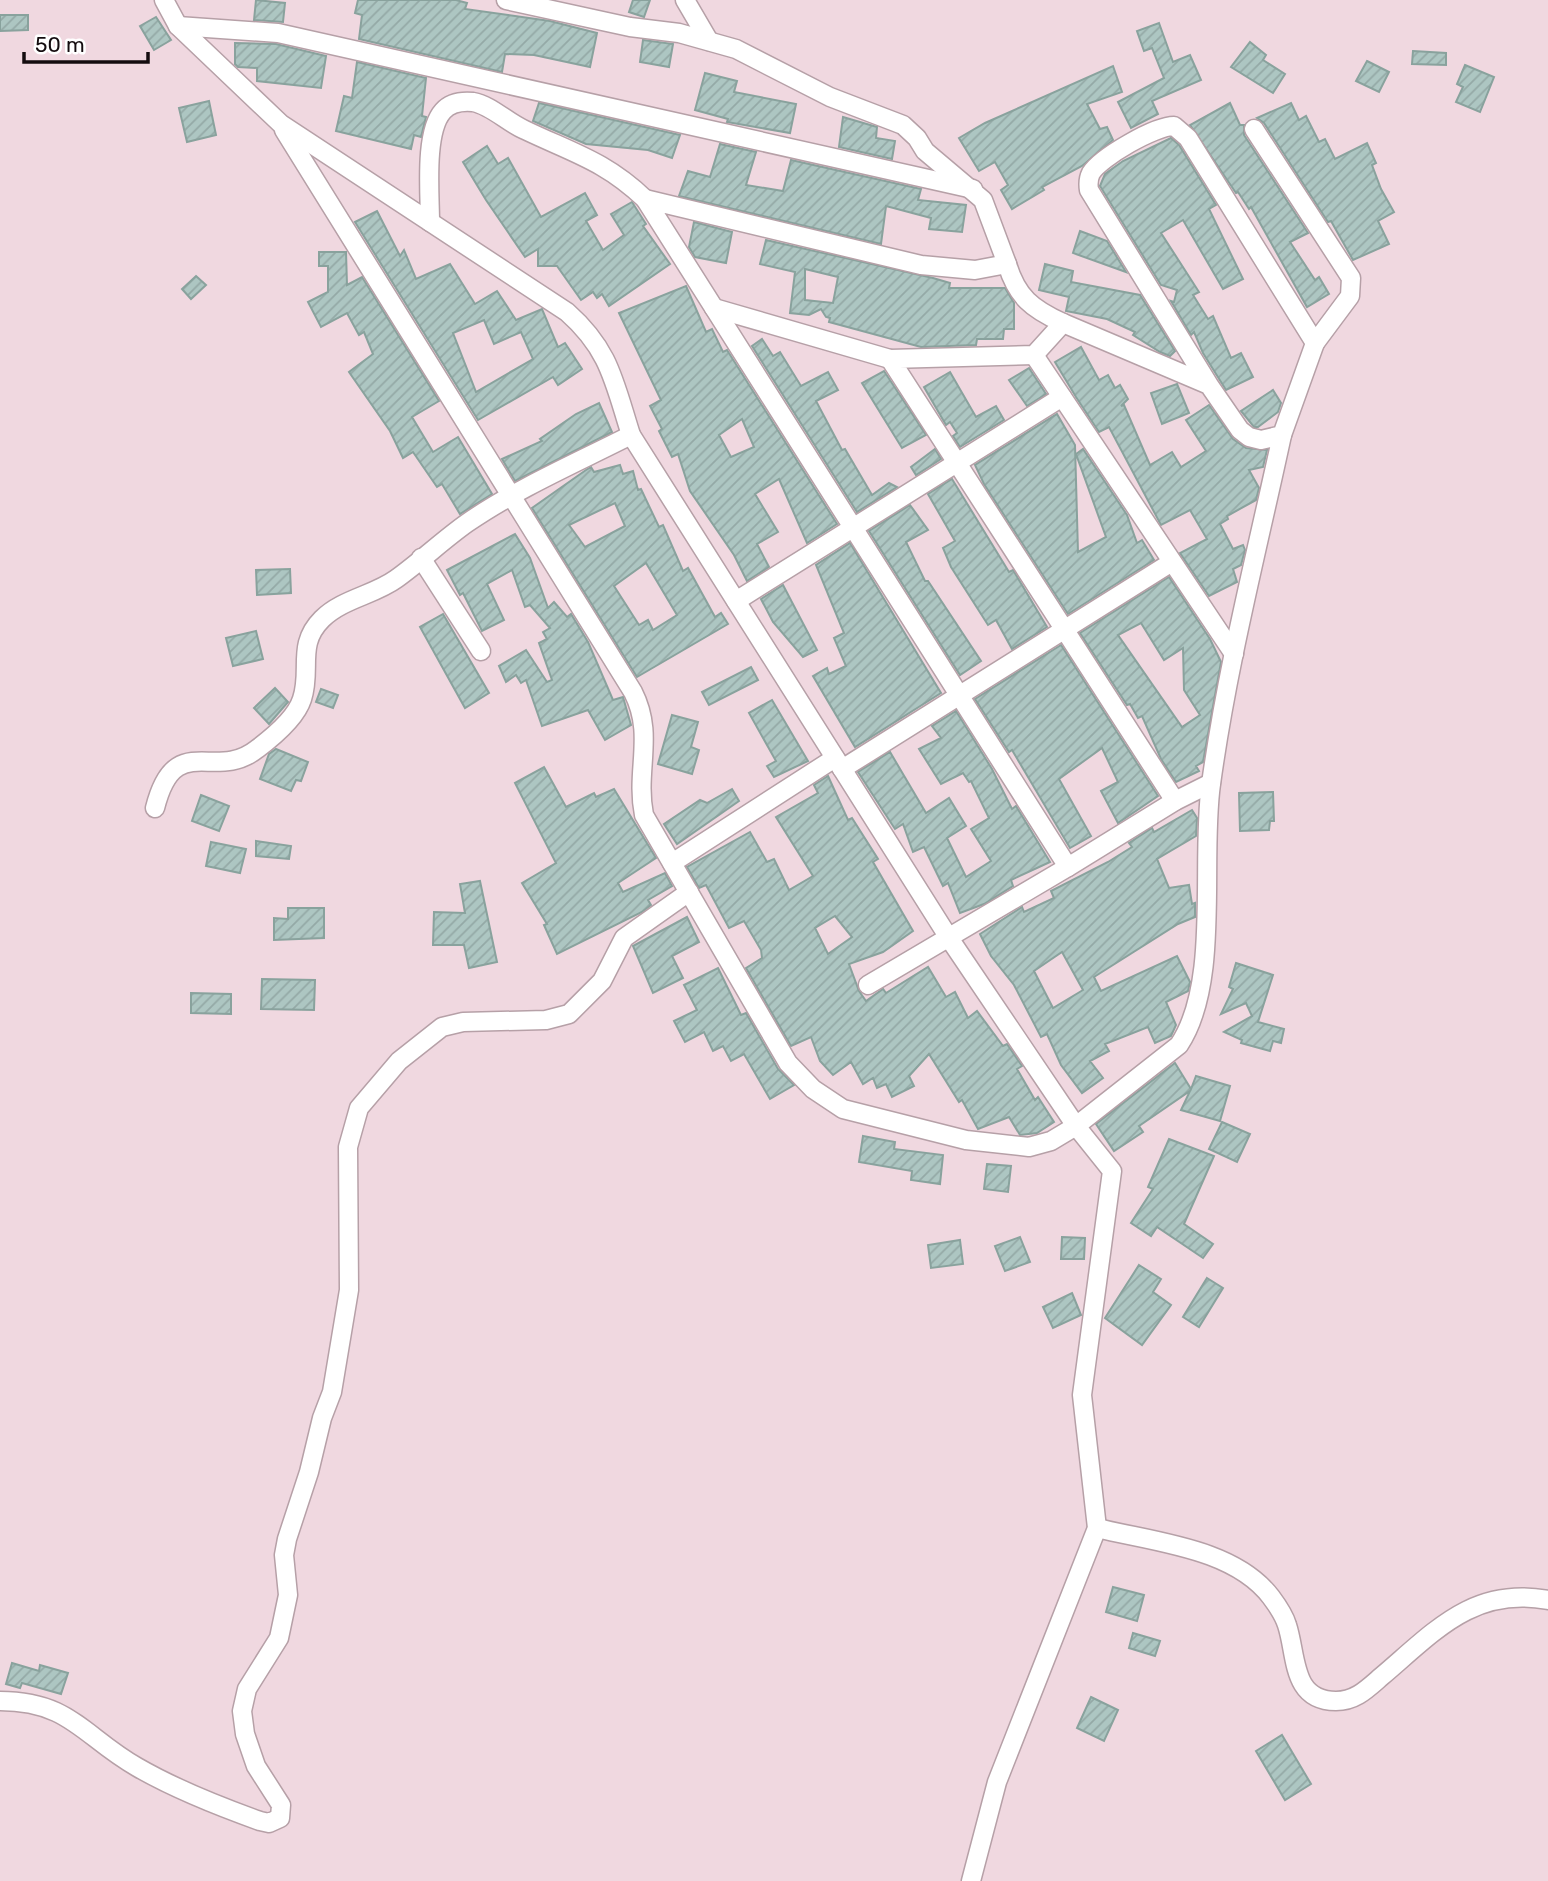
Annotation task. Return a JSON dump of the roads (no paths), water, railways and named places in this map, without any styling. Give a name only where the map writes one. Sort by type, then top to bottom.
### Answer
[{"type":"street","points":[[164,0],[178,26],[281,124],[567,312],[591,333],[607,361],[631,435],[949,938],[1076,1126],[1112,1171],[1082,1395],[1097,1528],[998,1783],[971,1881]]},
{"type":"street","points":[[506,0],[709,41],[736,49],[830,97],[903,125],[917,138],[925,151],[972,189],[990,213],[993,231],[1014,287],[1044,314],[1209,384]]},
{"type":"street","points":[[685,0],[709,41]]},
{"type":"street","points":[[178,26],[278,33],[972,189]]},
{"type":"street","points":[[430,222],[431,149],[434,128],[442,111],[461,102],[475,102],[525,131],[574,149],[606,167],[645,199],[1068,867]]},
{"type":"street","points":[[281,124],[642,710],[646,732],[641,796],[645,815],[788,1063],[813,1089],[844,1109],[1001,1146],[1029,1147],[1051,1142],[1076,1126],[1179,1045],[1191,1027],[1202,986],[1211,783],[1234,654],[1283,435],[1315,343],[1350,296],[1351,278],[1254,129]]},
{"type":"street","points":[[1283,435],[1261,440],[1249,437],[1240,430],[1089,190],[1088,180],[1097,167],[1155,128],[1174,126],[1182,131],[1315,343]]},
{"type":"street","points":[[645,199],[921,265],[975,270],[1007,264]]},
{"type":"street","points":[[714,308],[890,359],[1034,355],[1063,323]]},
{"type":"street","points":[[1034,355],[1234,654]]},
{"type":"street","points":[[890,359],[1175,801]]},
{"type":"street","points":[[736,601],[1062,397]]},
{"type":"street","points":[[155,808],[166,777],[174,768],[186,762],[242,758],[285,723],[302,700],[305,647],[322,619],[395,580],[468,523],[511,496],[631,435]]},
{"type":"street","points":[[421,558],[481,651]]},
{"type":"street","points":[[672,863],[958,694],[1172,562]]},
{"type":"street","points":[[867,985],[1175,801],[1211,783]]},
{"type":"street","points":[[0,1701],[60,1712],[121,1758],[153,1776],[260,1821],[268,1823],[280,1818],[281,1805],[256,1766],[245,1734],[242,1711],[247,1689],[279,1638],[288,1595],[284,1555],[287,1539],[334,1382],[349,1290],[348,1147],[359,1108],[399,1061],[442,1027],[463,1023],[546,1020],[569,1014],[602,981],[624,938],[689,892]]},
{"type":"street","points":[[1097,1528],[1215,1557],[1249,1575],[1280,1611],[1301,1683],[1325,1700],[1356,1697],[1444,1623],[1465,1610],[1507,1597],[1548,1600]]}]
